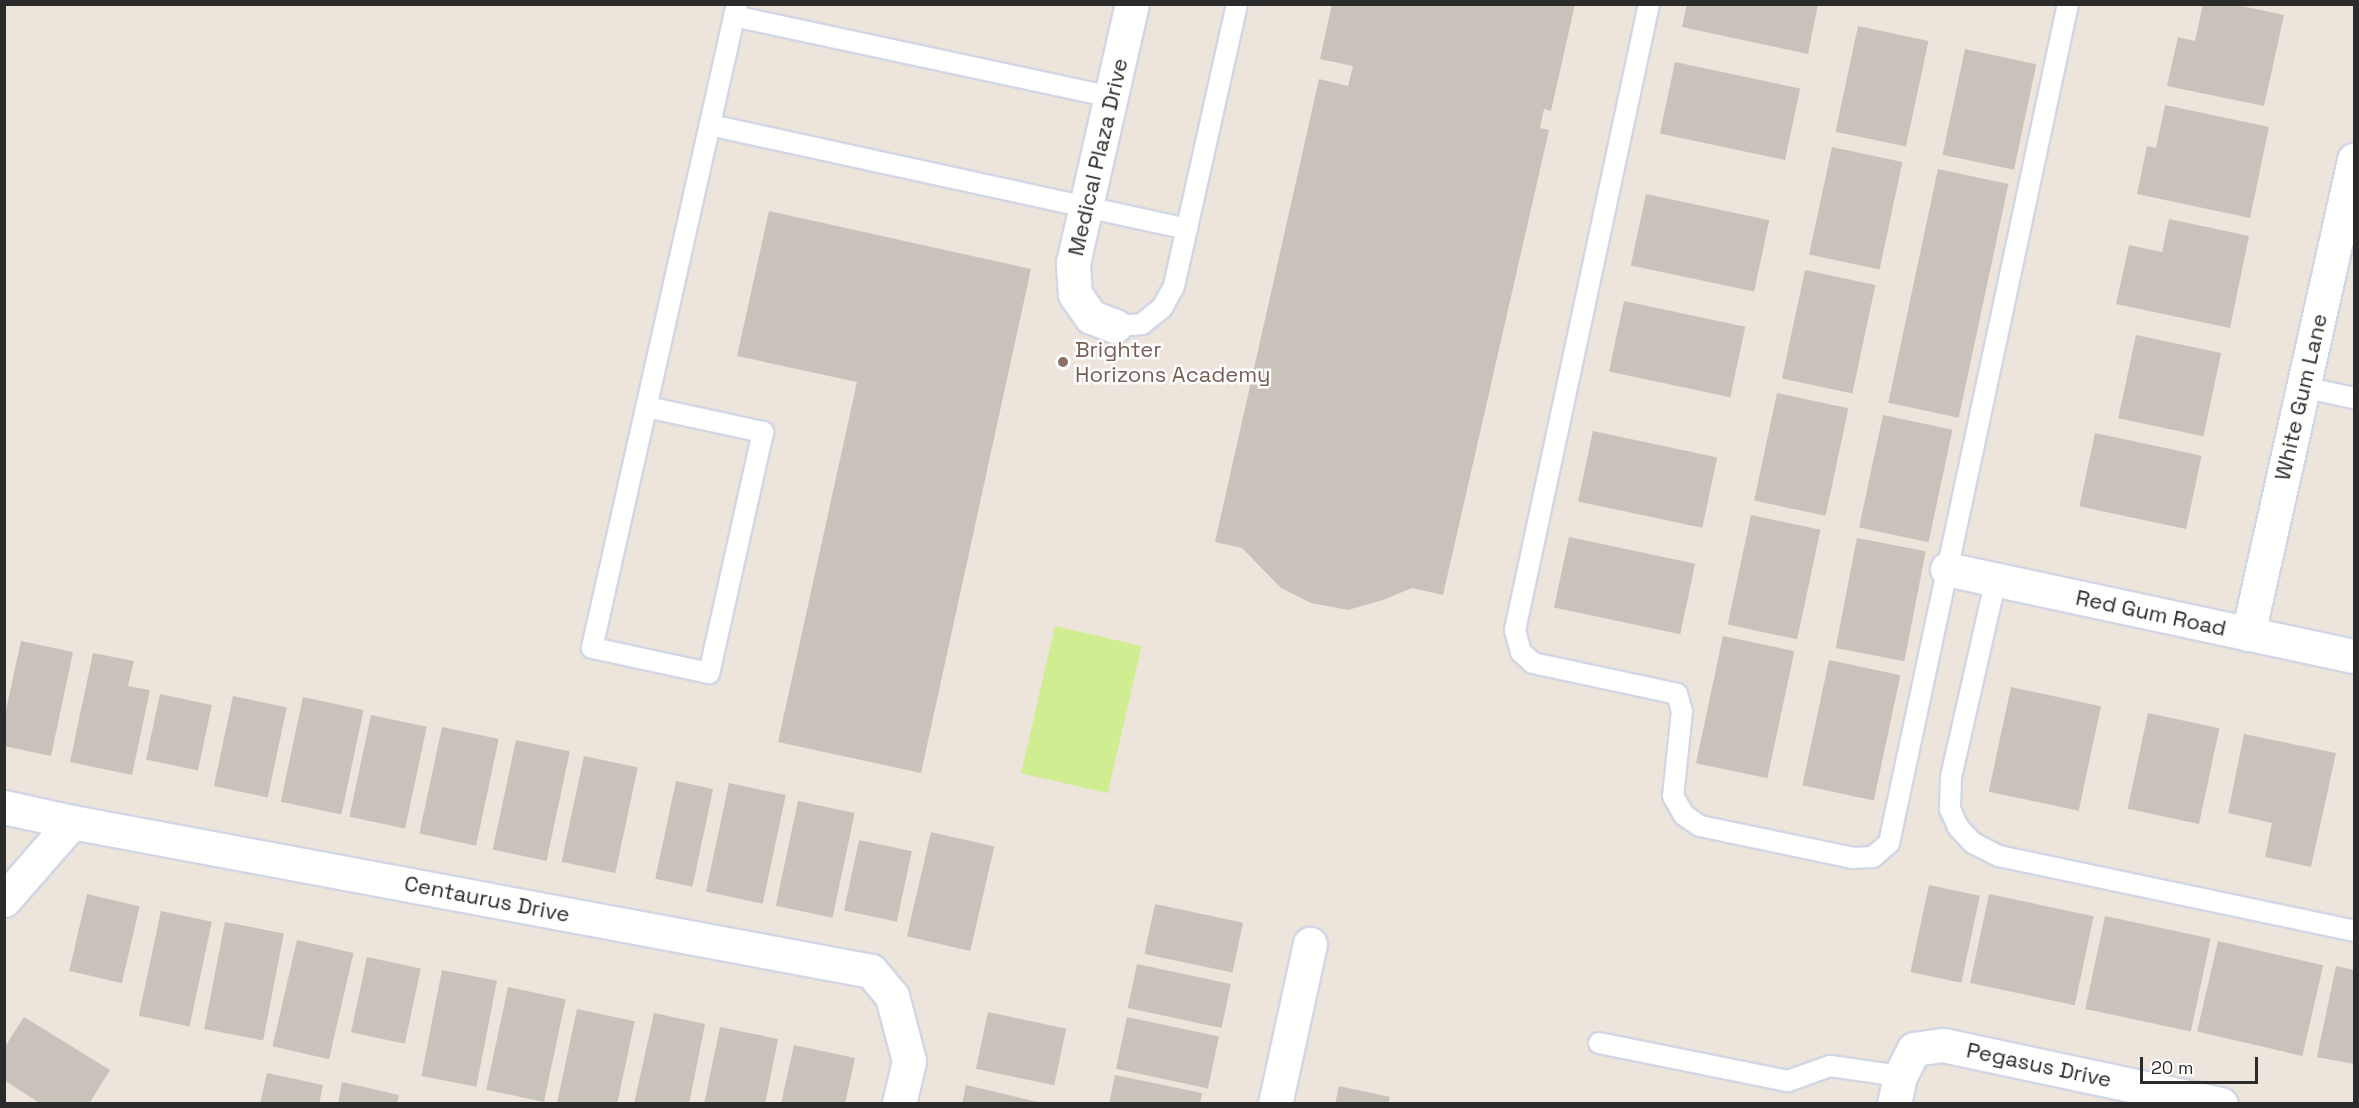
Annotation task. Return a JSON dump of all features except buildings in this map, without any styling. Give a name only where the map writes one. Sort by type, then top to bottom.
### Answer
[{"type":"street","name":"Medical Plaza Drive","points":[[1114,326],[1091,317],[1075,294],[1073,263],[1132,4]]},
{"type":"street","name":"White Gum Lane","points":[[2248,634],[2355,160]]},
{"type":"street","name":"Red Gum Road","points":[[1947,569],[2355,656]]},
{"type":"street","name":"Centaurus Drive","points":[[4,807],[72,822],[871,971],[892,996],[909,1061],[899,1104]]},
{"type":"street","points":[[4,900],[72,822]]},
{"type":"street","points":[[1275,1104],[1310,944]]},
{"type":"street","name":"Pegasus Drive","points":[[1897,1090],[1914,1049],[1943,1045],[2221,1104]]},
{"type":"lane","points":[[1114,326],[1142,324],[1162,308],[1174,286],[1236,4]]},
{"type":"lane","points":[[1649,4],[1515,630],[1521,652],[1533,663],[1677,694],[1682,711],[1673,796],[1684,815],[1700,826],[1853,858],[1874,857],[1889,843],[2068,4]]},
{"type":"lane","points":[[647,407],[763,432],[709,673],[592,648],[735,10],[1111,97]]},
{"type":"lane","points":[[710,125],[1187,230]]},
{"type":"lane","points":[[2303,387],[2355,398]]},
{"type":"lane","points":[[1996,579],[1951,777],[1950,809],[1958,827],[1973,843],[1999,856],[2355,931]]},
{"type":"lane","points":[[1599,1042],[1788,1081],[1830,1066],[1897,1090]]},
{"type":"green space","points":[[1055,626],[1142,646],[1108,793],[1021,773]]},
{"type":"place","name":"Brighter Horizons Academy","points":[[1063,362]]}]
